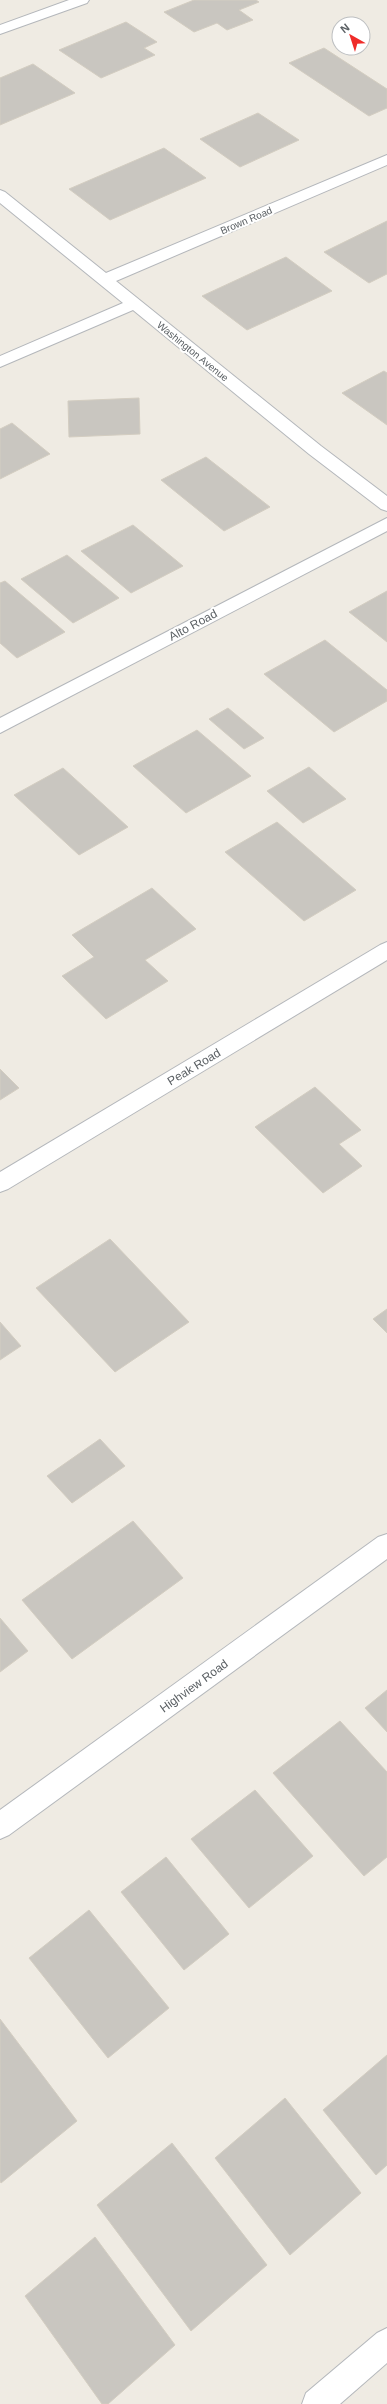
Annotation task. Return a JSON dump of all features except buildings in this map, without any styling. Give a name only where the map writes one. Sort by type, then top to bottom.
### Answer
[{"type":"street","points":[[0,30],[82,0]]},
{"type":"street","name":"Brown Road","points":[[104,280],[387,160]]},
{"type":"street","name":"Washington Avenue","points":[[0,195],[387,506]]},
{"type":"street","points":[[0,362],[134,304]]},
{"type":"street","name":"Alto Road","points":[[0,726],[387,524]]},
{"type":"street","name":"Peak Road","points":[[0,1183],[387,950]]},
{"type":"street","name":"Highview Road","points":[[0,1826],[387,1545]]},
{"type":"street","points":[[317,2404],[387,2343]]}]
